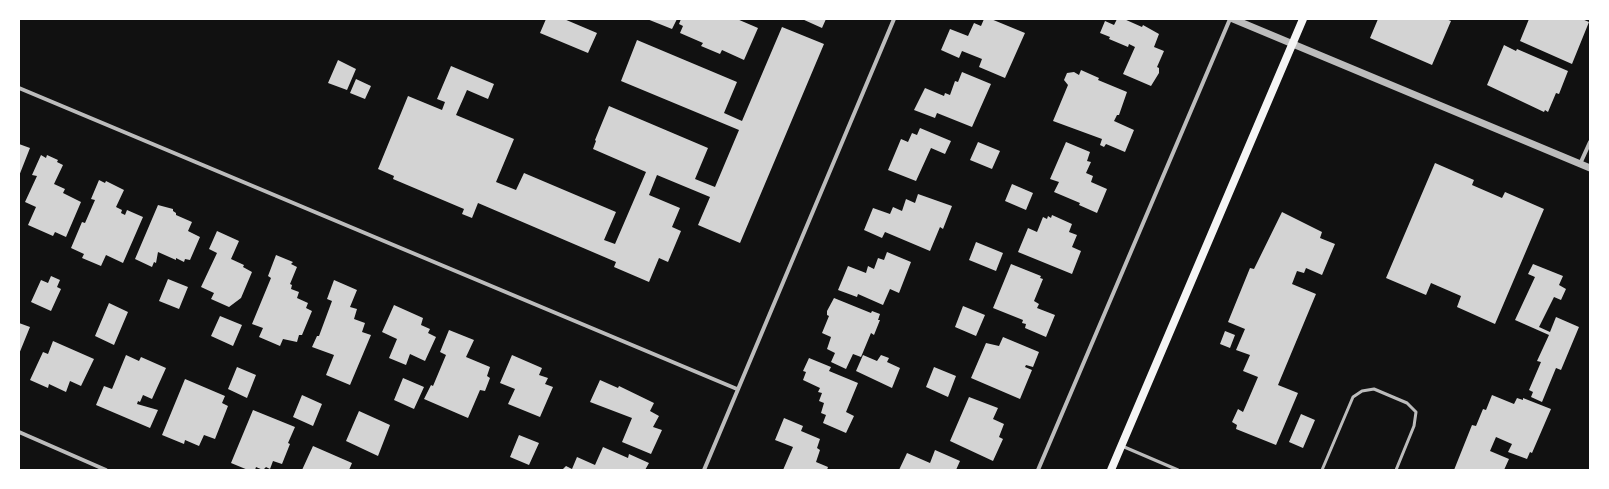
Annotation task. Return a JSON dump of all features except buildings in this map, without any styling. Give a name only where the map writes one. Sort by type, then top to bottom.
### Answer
[{"type":"main road","points":[[1111,470],[1303,19]]},
{"type":"street","points":[[704,470],[894,19]]},
{"type":"street","points":[[1038,470],[1230,19]]},
{"type":"street","points":[[1233,19],[1590,168]]},
{"type":"street","points":[[19,88],[737,389]]},
{"type":"street","points":[[1580,164],[1590,142]]},
{"type":"street","points":[[19,432],[106,470]]},
{"type":"lane","points":[[1322,470],[1353,397],[1362,390],[1374,389],[1407,403],[1416,412],[1414,426],[1396,470]]},
{"type":"lane","points":[[1122,446],[1178,470]]}]
